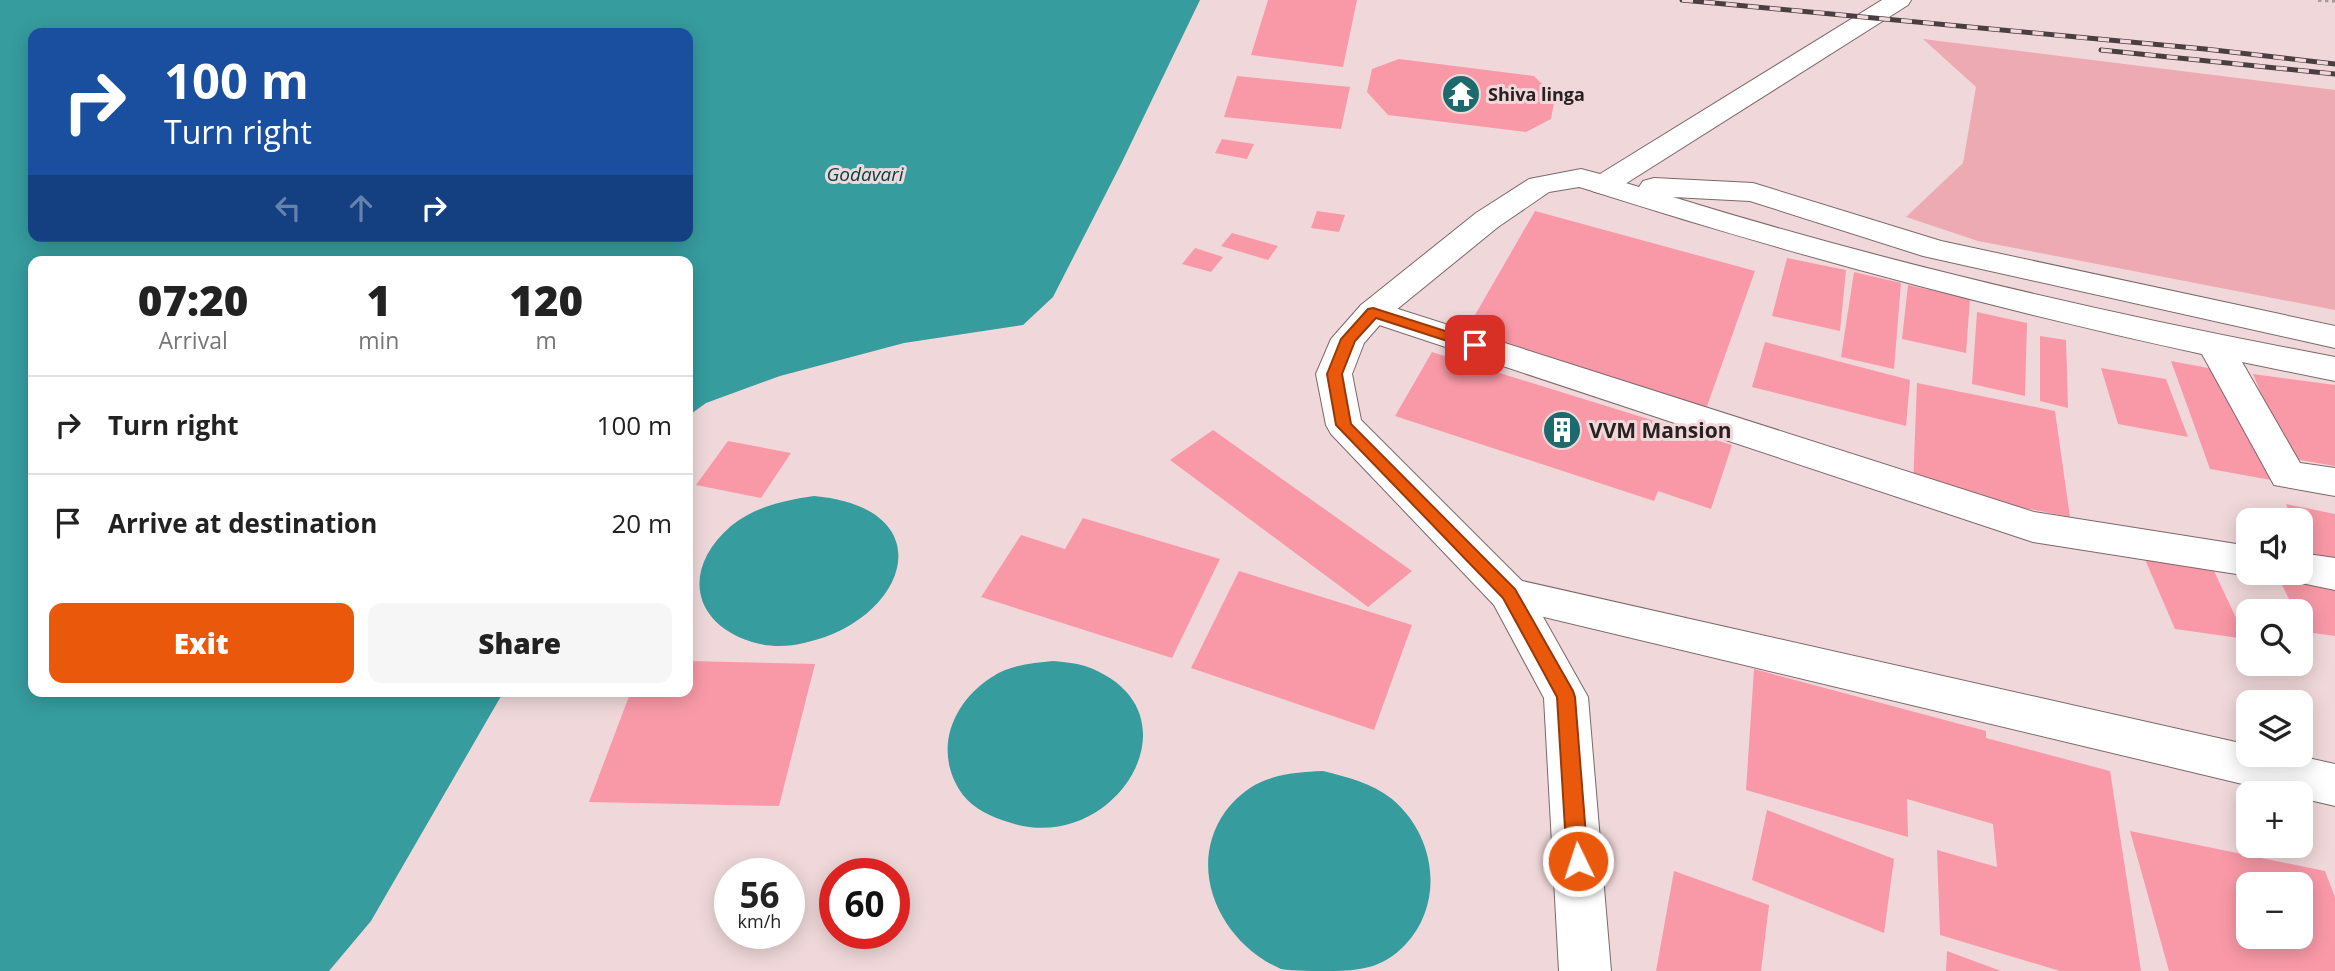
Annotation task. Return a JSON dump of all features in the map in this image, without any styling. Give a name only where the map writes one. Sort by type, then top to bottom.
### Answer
[{"type":"street","points":[[1603,185],[1899,0]]},
{"type":"street","points":[[1585,971],[1566,697],[1509,594],[1343,425],[1334,374],[1348,339],[1373,312],[1487,220],[1540,186],[1581,178],[1727,225],[1949,287],[2216,347],[2335,369]]},
{"type":"street","points":[[1603,185],[1752,192],[1934,249],[2335,337]]},
{"type":"street","points":[[1373,312],[2033,527],[2236,559]]},
{"type":"street","points":[[2216,347],[2288,475],[2335,482]]},
{"type":"street","points":[[2313,571],[2335,574]]},
{"type":"street","points":[[1509,594],[2335,785]]},
{"type":"path","points":[[2318,0],[2335,1]]},
{"type":"shaded area","points":[[1923,39],[2335,90],[2335,310],[1978,241],[1906,217],[1963,163],[1976,87]]},
{"type":"water","name":"Godavari","points":[[0,0],[1200,0],[1053,297],[1023,325],[904,343],[780,376],[706,403],[693,412],[693,256],[28,256],[28,697],[501,697],[371,921],[329,971],[0,971]]},
{"type":"water","points":[[814,496],[856,505],[883,521],[896,542],[898,566],[888,590],[868,612],[840,631],[804,643],[765,645],[732,633],[716,622],[700,593],[700,576],[705,559],[715,542],[731,526],[750,514],[770,505]]},
{"type":"water","points":[[1053,661],[1085,666],[1121,687],[1139,714],[1142,744],[1132,774],[1112,800],[1082,819],[1047,828],[1008,822],[984,812],[963,795],[949,762],[950,730],[966,700],[992,677],[1014,667]]},
{"type":"water","points":[[1323,771],[1376,789],[1392,799],[1407,814],[1426,850],[1430,870],[1426,910],[1418,928],[1405,945],[1388,959],[1370,967],[1340,971],[1281,969],[1241,942],[1226,923],[1209,880],[1208,857],[1213,834],[1225,812],[1246,791],[1276,777]]},
{"type":"building","points":[[1268,0],[1357,0],[1343,67],[1251,55]]},
{"type":"building","name":"Shiva linga","points":[[1399,59],[1534,76],[1555,97],[1551,119],[1526,132],[1388,115],[1367,92],[1372,69]]},
{"type":"building","points":[[1237,76],[1350,87],[1341,129],[1224,117]]},
{"type":"building","points":[[1222,139],[1254,144],[1247,159],[1215,153]]},
{"type":"building","points":[[1317,211],[1345,215],[1339,232],[1311,228]]},
{"type":"building","points":[[1535,211],[1755,271],[1706,409],[1464,334]]},
{"type":"building","points":[[1232,233],[1278,246],[1268,260],[1221,246]]},
{"type":"building","points":[[1195,248],[1223,257],[1211,272],[1182,264]]},
{"type":"building","points":[[1787,258],[1846,270],[1840,331],[1772,316]]},
{"type":"building","points":[[1854,272],[1901,283],[1894,369],[1841,357]]},
{"type":"building","points":[[1908,285],[1970,299],[1966,353],[1902,339]]},
{"type":"building","points":[[1977,312],[2027,323],[2025,396],[1972,384]]},
{"type":"building","points":[[2040,336],[2066,340],[2068,408],[2040,401]]},
{"type":"building","points":[[1765,342],[1910,380],[1906,426],[1752,387]]},
{"type":"building","name":"VVM Mansion","points":[[1432,352],[1732,445],[1711,509],[1658,491],[1654,501],[1395,416]]},
{"type":"building","points":[[2171,361],[2224,371],[2271,480],[2210,469]]},
{"type":"building","points":[[2101,368],[2166,379],[2188,437],[2118,424]]},
{"type":"building","points":[[2253,374],[2335,385],[2335,466],[2288,458]]},
{"type":"building","points":[[1917,383],[2055,411],[2070,517],[1913,486]]},
{"type":"building","points":[[1213,430],[1412,571],[1368,607],[1170,460]]},
{"type":"building","points":[[728,441],[791,453],[761,498],[696,485]]},
{"type":"building","points":[[2286,504],[2306,508],[2288,508]]},
{"type":"building","points":[[2313,510],[2335,514],[2335,562],[2313,558]]},
{"type":"building","points":[[1083,518],[1220,559],[1172,658],[981,597],[1021,535],[1065,549]]},
{"type":"building","points":[[2140,548],[2207,556],[2236,618],[2236,638],[2175,629]]},
{"type":"building","points":[[1239,571],[1412,625],[1374,730],[1191,668]]},
{"type":"building","points":[[2313,584],[2335,587],[2335,636],[2313,633],[2313,599],[2289,599],[2282,585]]},
{"type":"building","points":[[693,661],[815,664],[779,806],[589,802],[629,697],[693,697]]},
{"type":"building","points":[[1754,669],[1986,731],[1986,738],[2110,771],[2141,971],[2060,971],[1940,935],[1937,850],[1997,867],[1993,824],[1907,799],[1908,837],[1746,790]]},
{"type":"building","points":[[1767,810],[1894,859],[1884,933],[1752,880]]},
{"type":"building","points":[[2130,831],[2236,853],[2236,858],[2262,858],[2325,871],[2335,897],[2335,971],[2169,971]]},
{"type":"building","points":[[1674,871],[1769,905],[1761,971],[1656,971]]},
{"type":"building","points":[[1947,951],[2001,971],[1946,971]]},
{"type":"railway","points":[[1682,0],[2205,49],[2335,64]]},
{"type":"railway","points":[[2101,50],[2335,74]]},
{"type":"place","name":"Shiva linga","points":[[1461,94]]},
{"type":"place","name":"VVM Mansion","points":[[1562,430]]},
{"type":"route","points":[[1475,345],[1373,312],[1348,339],[1334,374],[1343,425],[1509,594],[1566,697],[1578,861]]}]
